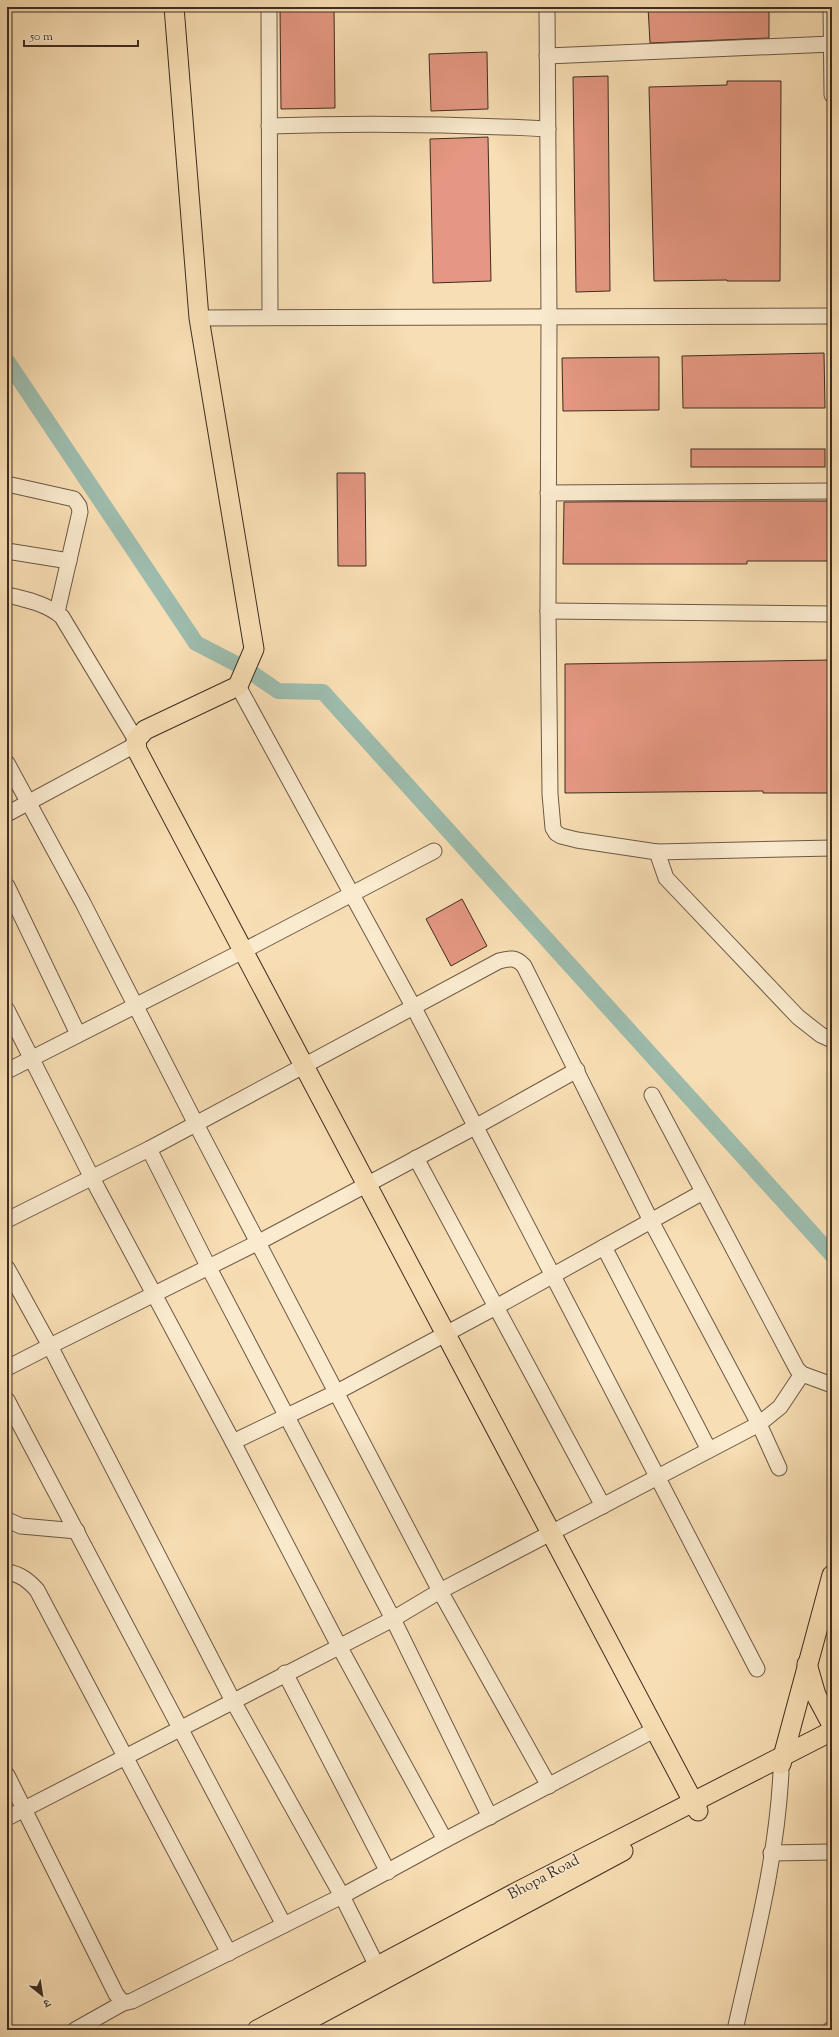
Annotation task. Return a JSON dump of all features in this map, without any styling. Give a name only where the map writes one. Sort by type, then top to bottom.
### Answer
[{"type":"main road","points":[[174,7],[199,318],[254,649],[238,686],[145,730],[136,742],[243,951],[552,1532],[695,1806]]},
{"type":"main road","points":[[781,1765],[832,1575]]},
{"type":"main road","points":[[807,1664],[816,1695],[832,1725]]},
{"type":"main road","name":"Bhopa Road","points":[[781,1765],[832,1731]]},
{"type":"main road","name":"Bhopa Road","points":[[257,2030],[381,1973],[695,1806],[781,1765],[832,1744]]},
{"type":"main road","name":"Bhopa Road","points":[[290,2030],[381,1973]]},
{"type":"street","points":[[269,7],[270,317]]},
{"type":"street","points":[[547,7],[549,317],[548,611],[550,794],[553,828],[556,833],[577,840],[657,852],[832,848]]},
{"type":"street","points":[[831,7],[832,95]]},
{"type":"street","points":[[547,56],[831,44]]},
{"type":"street","points":[[269,126],[362,123],[450,124],[548,128]]},
{"type":"street","points":[[199,318],[832,316]]},
{"type":"street","points":[[7,484],[77,501],[80,512],[57,612]]},
{"type":"street","points":[[548,493],[832,491]]},
{"type":"street","points":[[7,551],[69,561]]},
{"type":"street","points":[[7,595],[22,598],[57,612],[67,623],[136,742],[30,803],[7,814]]},
{"type":"street","points":[[548,611],[832,614]]},
{"type":"street","points":[[238,686],[414,1008],[757,1669]]},
{"type":"street","points":[[7,762],[30,803],[440,1591],[549,1786]]},
{"type":"street","points":[[7,1071],[243,951],[434,851]]},
{"type":"street","points":[[657,852],[666,878],[798,1017],[821,1035],[832,1040]]},
{"type":"street","points":[[7,886],[78,1034]]},
{"type":"street","points":[[7,1220],[149,1149],[499,961],[510,958],[516,959],[524,966],[651,1221],[759,1424],[780,1468]]},
{"type":"street","points":[[7,1010],[92,1178],[155,1293],[339,1646],[445,1840]]},
{"type":"street","points":[[7,1368],[259,1242],[476,1127],[577,1070]]},
{"type":"street","points":[[652,1095],[792,1361],[802,1374],[832,1385]]},
{"type":"street","points":[[149,1149],[209,1268],[392,1619],[490,1817]]},
{"type":"street","points":[[416,1158],[603,1506]]},
{"type":"street","points":[[233,1442],[337,1392],[446,1332],[496,1307],[703,1192]]},
{"type":"street","points":[[604,1247],[709,1450]]},
{"type":"street","points":[[7,1268],[50,1346],[233,1701],[342,1896],[381,1973]]},
{"type":"street","points":[[7,1818],[24,1808],[180,1730],[285,1673],[392,1619],[440,1591],[759,1424],[780,1407],[802,1374]]},
{"type":"street","points":[[7,1400],[284,1925]]},
{"type":"street","points":[[7,1520],[21,1526],[77,1531]]},
{"type":"street","points":[[7,1572],[28,1579],[37,1590],[58,1627],[124,1758],[160,1820],[229,1953]]},
{"type":"street","points":[[285,1673],[388,1872]]},
{"type":"street","points":[[75,2030],[123,2003],[132,2001],[342,1896],[656,1729]]},
{"type":"street","points":[[734,2030],[758,1929],[772,1853],[779,1802],[781,1765]]},
{"type":"street","points":[[7,1775],[116,1994],[123,2003]]},
{"type":"street","points":[[772,1853],[832,1852]]},
{"type":"building","points":[[280,7],[334,7],[335,108],[281,109]]},
{"type":"building","points":[[648,7],[769,7],[769,38],[650,43]]},
{"type":"building","points":[[487,52],[488,109],[431,111],[429,54]]},
{"type":"building","points":[[608,76],[610,291],[576,292],[573,77]]},
{"type":"building","points":[[727,81],[781,81],[780,281],[654,281],[649,87],[727,85]]},
{"type":"building","points":[[488,137],[491,281],[433,283],[430,139]]},
{"type":"building","points":[[824,353],[825,408],[683,408],[682,356]]},
{"type":"building","points":[[659,357],[659,410],[563,411],[562,358]]},
{"type":"building","points":[[691,449],[825,449],[825,467],[691,467]]},
{"type":"building","points":[[337,473],[365,473],[366,566],[338,566]]},
{"type":"building","points":[[832,501],[832,561],[747,561],[747,564],[563,564],[564,502]]},
{"type":"building","points":[[832,660],[832,793],[763,793],[763,791],[565,793],[565,664]]},
{"type":"building","points":[[462,899],[487,946],[451,966],[426,919]]},
{"type":"waterway","points":[[7,361],[196,643],[246,669],[278,691],[323,692],[832,1255]]}]
